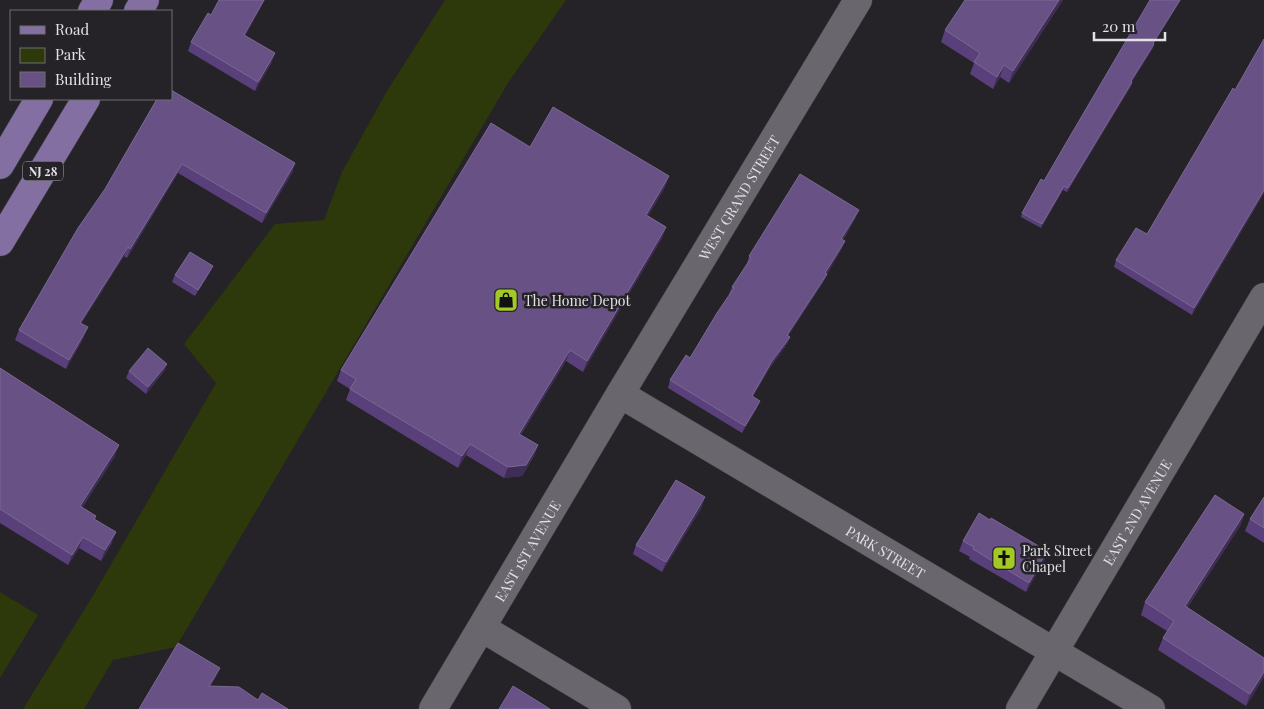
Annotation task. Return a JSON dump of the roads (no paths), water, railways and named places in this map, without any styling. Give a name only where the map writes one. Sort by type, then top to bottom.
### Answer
[{"type":"main road","name":"NJ 28","points":[[0,165],[39,100]]},
{"type":"main road","name":"NJ 28","points":[[3,230],[85,100]]},
{"type":"street","name":"WEST GRAND STREET","points":[[620,394],[858,0]]},
{"type":"street","name":"EAST 2ND AVENUE","points":[[1020,709],[1264,297]]},
{"type":"street","name":"EAST 1ST AVENUE","points":[[433,709],[620,394]]},
{"type":"street","name":"PARK STREET","points":[[620,394],[1151,709]]},
{"type":"street","points":[[482,628],[617,709]]},
{"type":"place","name":"The Home Depot","points":[[506,300]]},
{"type":"place","name":"Park Street Chapel","points":[[1004,558]]}]
